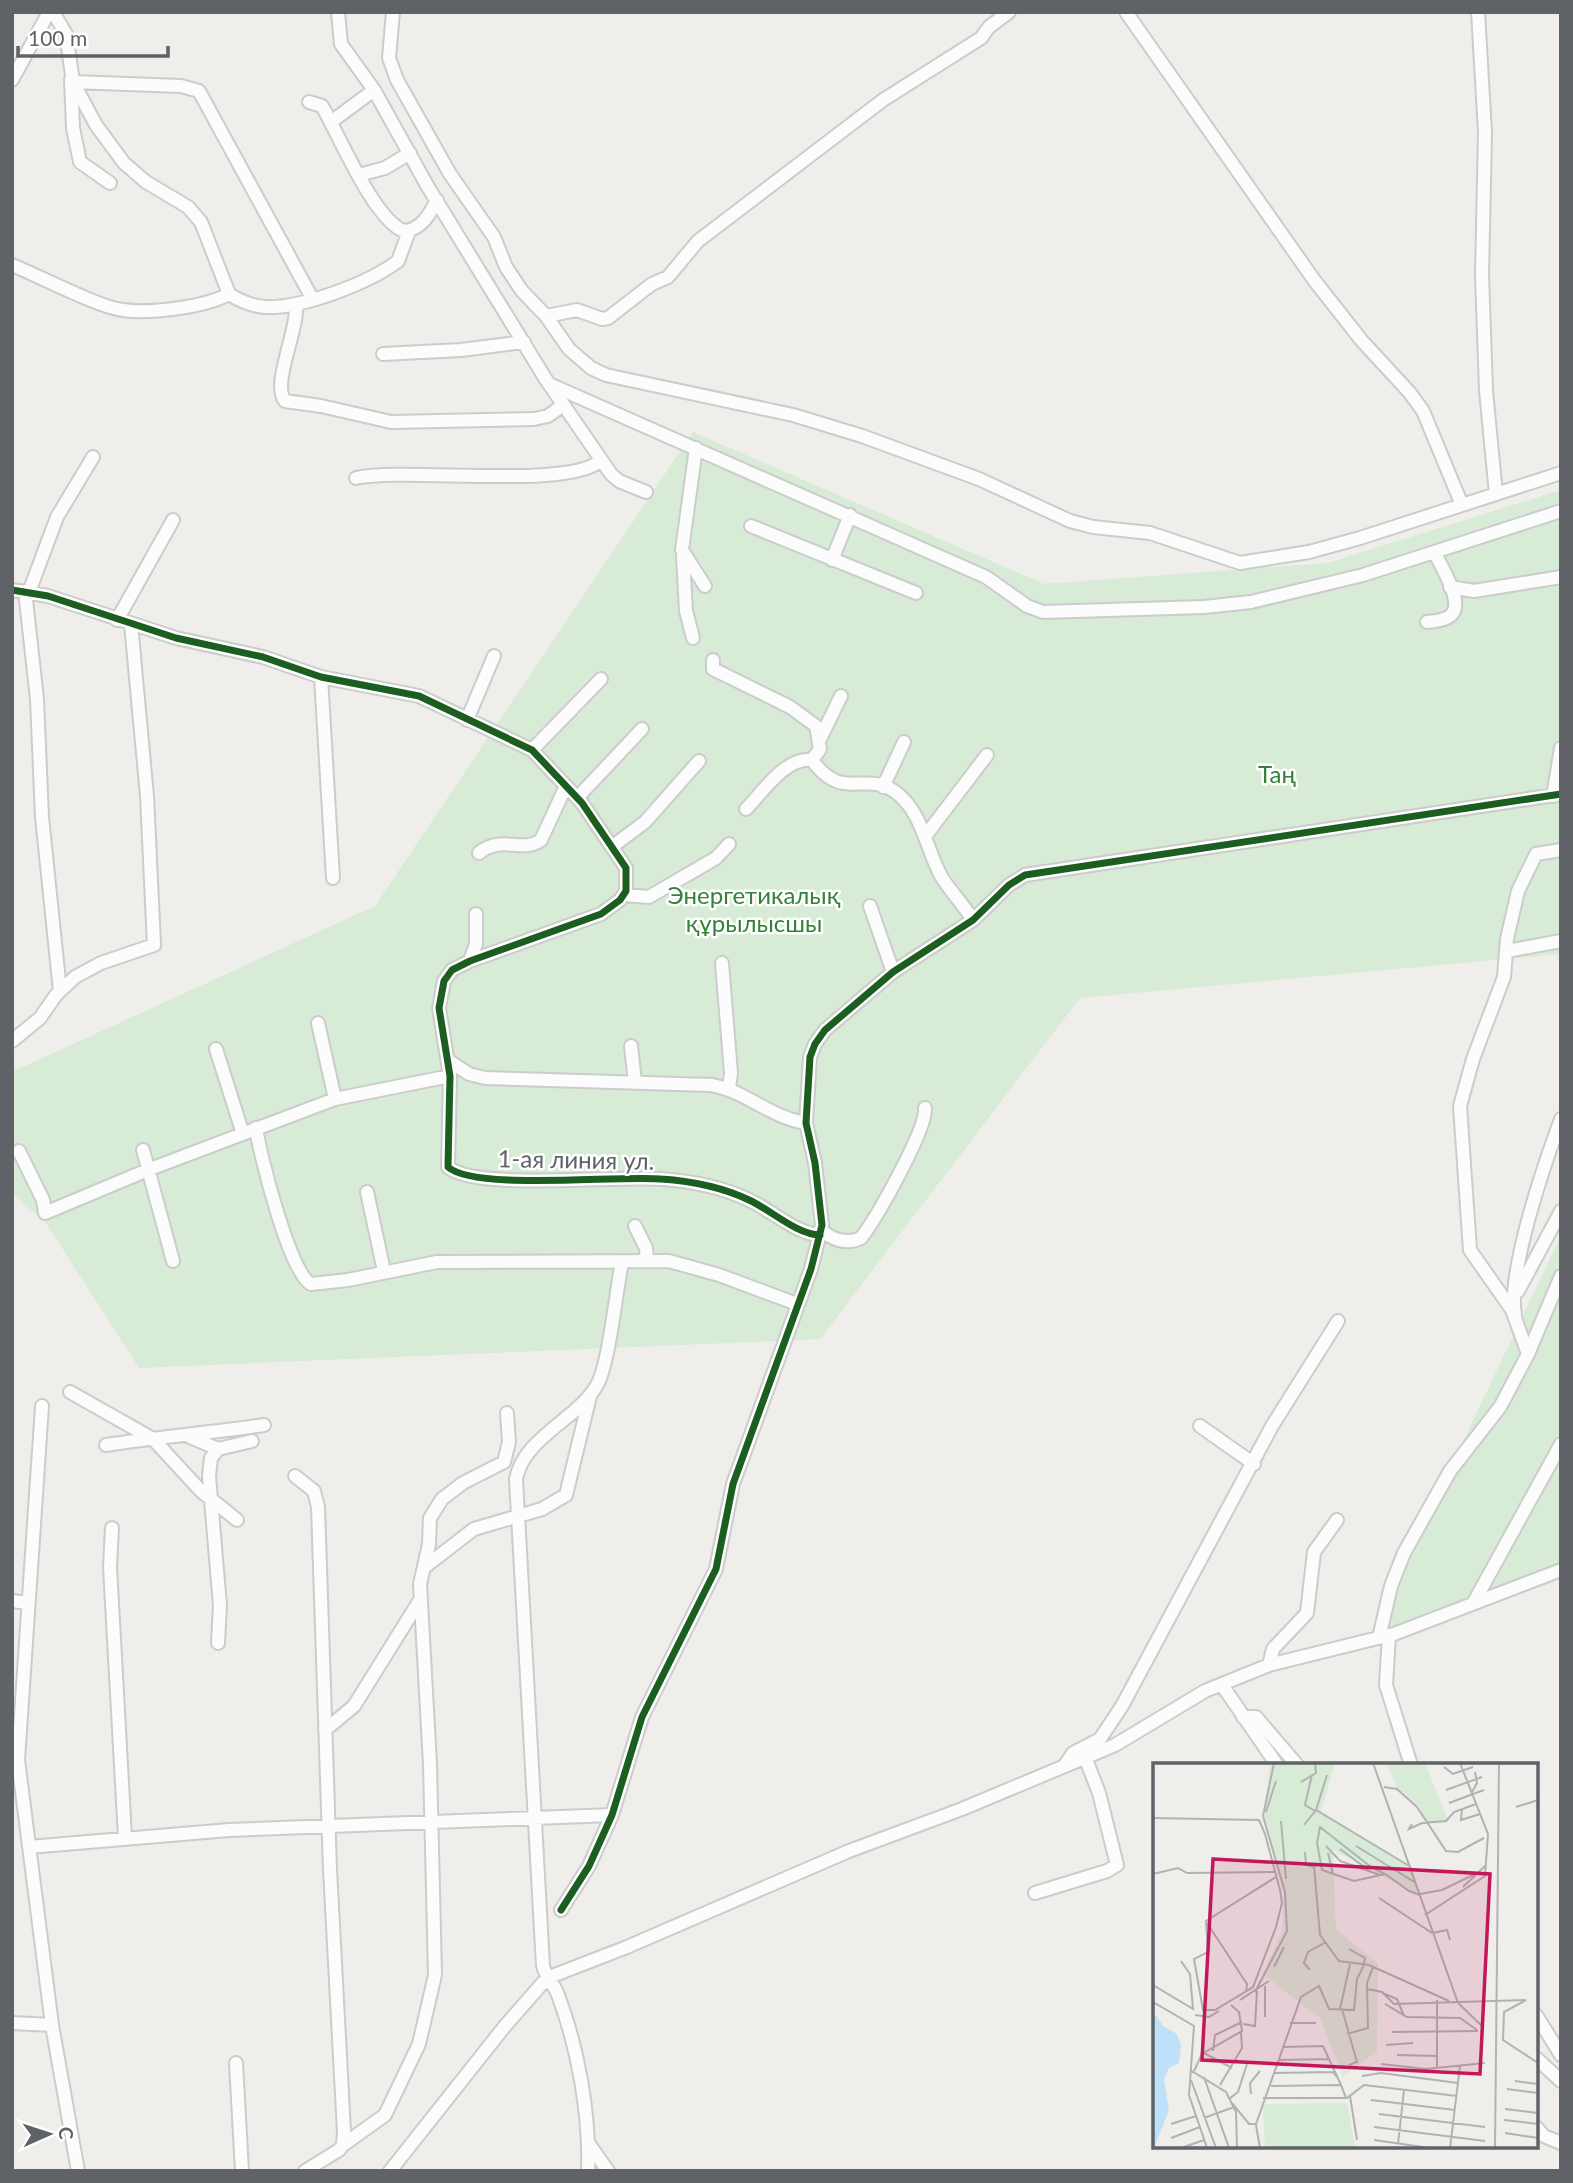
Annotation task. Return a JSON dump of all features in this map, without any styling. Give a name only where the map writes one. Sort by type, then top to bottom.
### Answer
[{"type":"street","points":[[12,80],[51,12],[66,34],[72,77],[73,128],[80,162],[110,183]]},
{"type":"street","points":[[338,12],[341,44],[374,90],[437,201],[549,384],[601,460],[619,481],[646,492]]},
{"type":"street","points":[[393,12],[389,58],[397,80],[450,174],[494,237],[506,267],[522,291],[546,316],[569,349],[591,368],[606,375],[793,415],[914,454],[1070,521],[1150,533],[1240,563],[1309,552],[1561,473]]},
{"type":"street","points":[[546,316],[577,310],[601,319],[608,318],[652,284],[668,277],[698,241],[883,100],[981,38],[989,27],[1009,12]]},
{"type":"street","points":[[1126,12],[1184,91],[1314,280],[1362,341],[1423,411],[1462,505]]},
{"type":"street","points":[[1478,12],[1485,132],[1482,275],[1486,391],[1496,494]]},
{"type":"street","points":[[72,77],[96,125],[114,152],[146,182],[188,207],[201,222],[229,294]]},
{"type":"street","points":[[72,77],[181,86],[199,91],[312,298]]},
{"type":"street","points":[[331,122],[374,90]]},
{"type":"street","points":[[309,102],[322,106],[386,221],[409,231]]},
{"type":"street","points":[[359,175],[385,168],[410,153]]},
{"type":"street","points":[[12,265],[122,310],[185,306],[219,299],[229,294],[264,307],[296,304],[390,267],[404,252],[409,231],[425,220],[437,201]]},
{"type":"street","points":[[296,304],[295,325],[281,384],[280,395],[285,401],[391,422],[534,419],[548,416],[563,405]]},
{"type":"street","points":[[383,354],[461,350],[524,342]]},
{"type":"street","points":[[549,384],[986,577],[1027,606],[1043,612],[1251,602],[1343,580],[1561,511]]},
{"type":"street","points":[[693,638],[686,611],[683,556],[696,448]]},
{"type":"street","points":[[60,991],[42,817],[37,699],[22,591],[57,517],[93,457]]},
{"type":"street","points":[[356,478],[417,473],[559,473],[588,470],[601,460]]},
{"type":"street","points":[[832,560],[850,515]]},
{"type":"street","points":[[117,620],[173,520]]},
{"type":"street","points":[[751,526],[916,593]]},
{"type":"street","points":[[1427,622],[1451,615],[1455,600],[1434,553]]},
{"type":"street","points":[[683,556],[705,586]]},
{"type":"street","points":[[1450,587],[1474,591],[1561,577]]},
{"type":"street","points":[[19,1151],[43,1200],[45,1213],[150,1169],[335,1099],[450,1076],[439,996],[448,975],[470,961],[582,922],[612,907],[628,887],[626,868],[613,846],[577,798],[532,750],[419,696],[321,677],[263,657],[176,638],[22,591]]},
{"type":"street","points":[[12,1041],[40,1018],[60,991],[88,969],[154,945],[147,796],[131,624]]},
{"type":"street","points":[[467,720],[494,656]]},
{"type":"street","points":[[713,660],[713,669],[771,696],[806,718],[816,726],[820,739],[820,748],[812,760],[794,762],[746,809]]},
{"type":"street","points":[[321,677],[333,878]]},
{"type":"street","points":[[532,750],[601,679]]},
{"type":"street","points":[[820,739],[841,696]]},
{"type":"street","points":[[577,798],[642,729]]},
{"type":"street","points":[[883,787],[904,742]]},
{"type":"street","points":[[561,1910],[589,1866],[612,1815],[642,1717],[716,1569],[733,1484],[820,1233],[815,1163],[806,1123],[810,1057],[825,1030],[893,972],[973,920],[1009,885],[1025,875],[1557,795],[1561,748]]},
{"type":"street","points":[[926,835],[988,755]]},
{"type":"street","points":[[812,760],[831,780],[883,787],[900,797],[926,835],[941,875],[973,920]]},
{"type":"street","points":[[613,846],[645,822],[699,761]]},
{"type":"street","points":[[479,853],[494,843],[535,845],[541,840],[566,786]]},
{"type":"street","points":[[624,895],[649,897],[722,854],[729,844]]},
{"type":"street","points":[[1515,1315],[1470,1250],[1460,1118],[1468,1077],[1504,976],[1518,891],[1532,858],[1542,853],[1561,850]]},
{"type":"street","points":[[870,905],[893,972]]},
{"type":"street","points":[[470,961],[476,944],[476,914]]},
{"type":"street","points":[[1507,951],[1561,941]]},
{"type":"street","points":[[722,963],[731,1073],[729,1088]]},
{"type":"street","points":[[318,1024],[335,1099]]},
{"type":"street","points":[[631,1046],[635,1082]]},
{"type":"street","points":[[216,1049],[243,1134]]},
{"type":"street","points":[[449,1061],[469,1074],[485,1078],[688,1083],[729,1088],[783,1117],[806,1123]]},
{"type":"street","name":"1-ая линия ул.","points":[[450,1076],[448,1167],[457,1173],[518,1180],[658,1179],[692,1183],[747,1199],[803,1231],[820,1233],[844,1242],[861,1238],[915,1141],[924,1122],[925,1108]]},
{"type":"street","points":[[1528,1354],[1515,1315],[1514,1301],[1532,1212],[1561,1119]]},
{"type":"street","points":[[256,1128],[264,1167],[300,1275],[311,1284],[437,1262],[646,1260],[668,1261],[692,1267],[797,1304]]},
{"type":"street","points":[[143,1150],[173,1261]]},
{"type":"street","points":[[367,1192],[384,1271]]},
{"type":"street","points":[[1514,1301],[1561,1211]]},
{"type":"street","points":[[635,1226],[646,1248],[646,1260]]},
{"type":"street","points":[[305,2171],[384,2115],[419,2044],[435,1975],[432,1822],[420,1600],[422,1573],[426,1566],[474,1529],[519,1518],[558,1503],[566,1495],[592,1392],[602,1372],[622,1262]]},
{"type":"street","points":[[1410,1763],[1386,1685],[1384,1637],[1391,1586],[1404,1553],[1440,1487],[1500,1407],[1528,1354],[1561,1276]]},
{"type":"street","points":[[1065,1765],[1073,1753],[1095,1744],[1107,1731],[1298,1382],[1338,1321]]},
{"type":"street","points":[[70,1392],[153,1439],[210,1500],[237,1520]]},
{"type":"street","points":[[588,2171],[589,2144],[578,2066],[557,1992],[547,1978],[543,1966],[516,1479],[522,1464],[553,1428],[592,1392]]},
{"type":"street","points":[[43,1406],[18,1760],[52,2025],[78,2171]]},
{"type":"street","points":[[426,1566],[430,1518],[435,1508],[463,1483],[504,1462],[509,1442],[507,1413]]},
{"type":"street","points":[[106,1445],[190,1437],[264,1425]]},
{"type":"street","points":[[1200,1426],[1254,1464]]},
{"type":"street","points":[[190,1437],[218,1449],[253,1441]]},
{"type":"street","points":[[1474,1602],[1561,1444]]},
{"type":"street","points":[[218,1449],[211,1458],[210,1500],[220,1605],[219,1643]]},
{"type":"street","points":[[295,1476],[314,1491],[317,1499],[343,2145]]},
{"type":"street","points":[[1269,1665],[1273,1649],[1307,1613],[1314,1552],[1337,1520]]},
{"type":"street","points":[[112,1528],[110,1567],[125,1837]]},
{"type":"street","points":[[390,2171],[505,2026],[547,1978],[627,1947],[849,1851],[962,1809],[1115,1745],[1184,1702],[1269,1665],[1384,1637],[1561,1570]]},
{"type":"street","points":[[325,1730],[354,1706],[420,1600]]},
{"type":"street","points":[[12,1601],[28,1603]]},
{"type":"street","points":[[12,1619],[27,1620]]},
{"type":"street","points":[[1222,1685],[1276,1763]]},
{"type":"street","points":[[1244,1717],[1256,1717],[1295,1763]]},
{"type":"street","points":[[1035,1893],[1107,1871],[1116,1865],[1099,1793],[1085,1757]]},
{"type":"street","points":[[29,1847],[125,1837],[612,1815]]},
{"type":"street","points":[[1538,2018],[1561,2055]]},
{"type":"street","points":[[12,2023],[52,2025]]},
{"type":"street","points":[[1538,2060],[1561,2081]]},
{"type":"street","points":[[236,2063],[242,2171]]},
{"type":"street","points":[[1538,2129],[1544,2136],[1561,2143]]},
{"type":"street","points":[[589,2144],[608,2171]]},
{"type":"green space","name":"Энергетикалық құрылысшы","points":[[693,432],[1044,584],[1327,563],[1561,490],[1561,954],[1080,998],[820,1339],[139,1368],[46,1223],[12,1193],[12,1072],[375,906]]},
{"type":"green space","points":[[1561,1236],[1561,1570],[1367,1642]]},
{"type":"cycle path","points":[[12,590],[48,596],[176,638],[263,657],[321,677],[419,696],[532,750],[582,803],[626,868],[626,891],[620,900],[601,914],[470,961],[452,970],[444,981],[439,1008],[450,1076],[448,1167],[463,1174],[516,1180],[641,1178],[694,1183],[739,1195],[802,1231],[820,1235]]},
{"type":"cycle path","points":[[561,1910],[589,1866],[612,1815],[642,1717],[716,1569],[733,1484],[811,1269],[822,1225],[815,1163],[806,1123],[810,1057],[825,1030],[893,972],[973,920],[1009,885],[1025,875],[1561,794]]},
{"type":"park label","name":"Таң","points":[[1277,773]]}]
